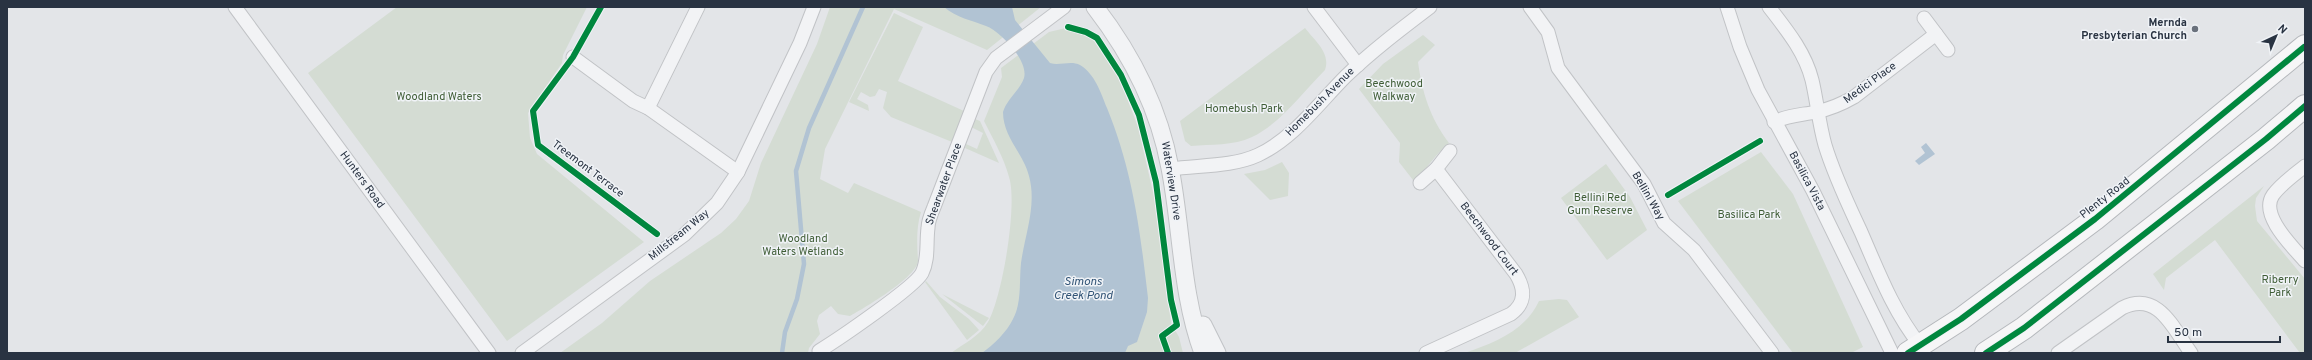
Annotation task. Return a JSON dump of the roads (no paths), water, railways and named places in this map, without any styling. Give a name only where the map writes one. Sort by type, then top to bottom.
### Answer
[{"type":"highway","name":"Plenty Road","points":[[1914,349],[1961,319],[2095,219],[2305,46]]},
{"type":"highway","points":[[1986,353],[2024,328],[2266,139],[2305,106]]},
{"type":"street","name":"Hunters Road","points":[[235,7],[489,353]]},
{"type":"street","points":[[648,108],[698,7]]},
{"type":"street","name":"Millstream Way","points":[[522,353],[684,234],[717,203],[738,172],[800,43],[814,7]]},
{"type":"street","name":"Shearwater Place","points":[[819,351],[916,282],[922,274],[926,263],[928,226],[934,207],[986,72],[996,58],[1064,7]]},
{"type":"street","name":"Waterview Drive","points":[[1095,7],[1130,58],[1145,88],[1163,137],[1171,169],[1184,274],[1204,353]]},
{"type":"street","points":[[1314,7],[1358,65]]},
{"type":"street","name":"Homebush Avenue","points":[[1171,169],[1229,162],[1256,156],[1276,145],[1295,129],[1358,65],[1430,7]]},
{"type":"street","name":"Bellini Way","points":[[1530,7],[1548,32],[1558,68],[1644,184],[1664,223],[1698,256],[1772,353]]},
{"type":"street","name":"Basilica Vista","points":[[1727,7],[1747,65],[1774,122],[1813,191],[1892,353]]},
{"type":"street","points":[[1769,7],[1788,30],[1801,53],[1811,79],[1825,145],[1844,193],[1914,349]]},
{"type":"street","points":[[1924,18],[1948,50]]},
{"type":"street","name":"Medici Place","points":[[1774,122],[1788,116],[1817,112],[1839,105],[1854,97],[1936,34]]},
{"type":"street","points":[[573,57],[633,101],[648,108],[738,172]]},
{"type":"street","points":[[1420,183],[1436,169],[1450,151]]},
{"type":"street","points":[[2305,166],[2277,190],[2269,203],[2271,216],[2276,225],[2305,261]]},
{"type":"street","name":"Beechwood Court","points":[[1426,353],[1511,314],[1519,306],[1523,291],[1516,274],[1436,169]]},
{"type":"street","name":"Waterview Drive","points":[[1190,300],[1217,353]]},
{"type":"street","points":[[2058,353],[2122,308],[2132,303],[2141,302],[2149,303],[2158,309],[2191,353]]},
{"type":"water","name":"Simons Creek Pond","points":[[944,7],[1012,7],[1015,20],[1050,63],[1073,63],[1080,65],[1090,73],[1097,84],[1116,132],[1129,178],[1142,249],[1148,298],[1147,312],[1137,342],[1128,346],[1125,353],[982,353],[1007,329],[1018,306],[1021,263],[1030,220],[1032,198],[1029,176],[1006,129],[1003,112],[1007,103],[1020,87],[1024,78],[1024,71],[1018,55],[999,34],[986,26],[954,14]]},
{"type":"water","points":[[1926,143],[1935,154],[1919,165],[1915,161],[1925,153],[1921,147]]},
{"type":"waterway","points":[[782,353],[785,332],[797,299],[804,264],[796,171],[809,128],[863,7]]},
{"type":"place","name":"Mernda Presbyterian Church","points":[[2195,29]]},
{"type":"park label","name":"Beechwood Walkway","points":[[1394,90]]},
{"type":"park label","name":"Woodland Waters","points":[[439,97]]},
{"type":"park label","name":"Homebush Park","points":[[1244,109]]},
{"type":"park label","name":"Bellini Red Gum Reserve","points":[[1600,204]]},
{"type":"park label","name":"Basilica Park","points":[[1749,215]]},
{"type":"park label","name":"Woodland Waters Wetlands","points":[[803,245]]},
{"type":"park label","name":"Riberry Park","points":[[2280,286]]}]
